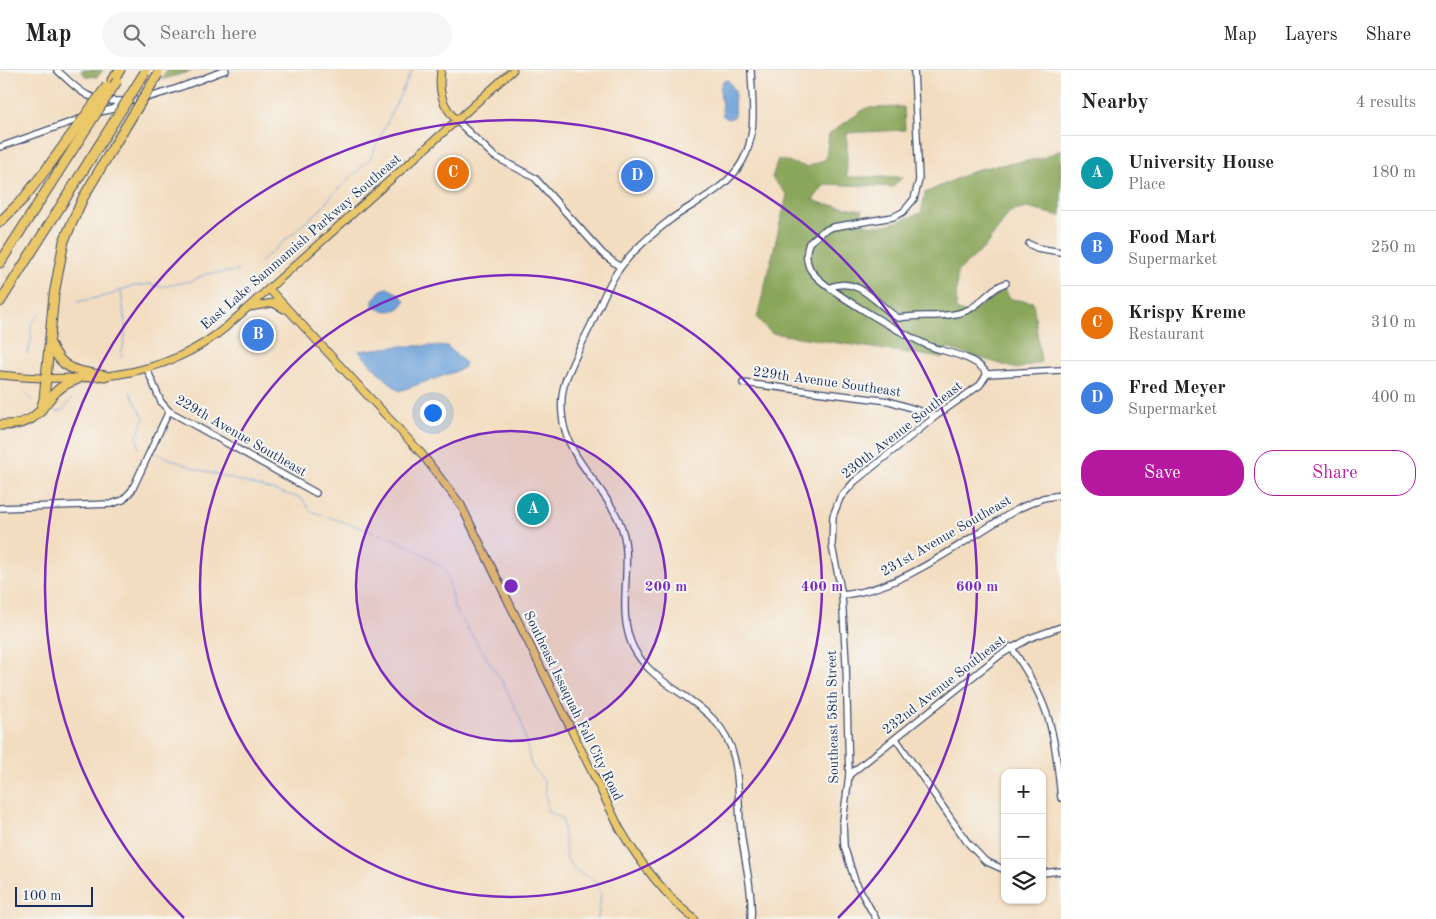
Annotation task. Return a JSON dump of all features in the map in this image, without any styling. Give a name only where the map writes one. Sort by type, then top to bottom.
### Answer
[{"type":"highway","points":[[0,264],[120,70]]},
{"type":"highway","points":[[0,222],[24,198],[114,80],[124,70]]},
{"type":"highway","points":[[0,302],[146,71]]},
{"type":"highway","points":[[40,412],[51,340],[58,267],[64,241],[88,188],[159,72]]},
{"type":"highway","points":[[51,340],[57,359],[64,365],[75,370],[105,376]]},
{"type":"highway","points":[[0,425],[22,424],[40,412],[57,389],[78,379]]},
{"type":"main road","points":[[441,70],[441,96],[447,110],[456,121]]},
{"type":"main road","name":"East Lake Sammamish Parkway Southeast","points":[[0,375],[46,380],[105,376],[147,369],[170,361],[202,344],[218,334],[513,70]]},
{"type":"main road","name":"Southeast Issaquah Fall City Road","points":[[269,289],[387,415],[443,479],[460,505],[485,551],[567,726],[624,837],[664,891],[694,919]]},
{"type":"main road","points":[[248,307],[273,303],[295,316]]},
{"type":"street","points":[[57,70],[74,86],[89,96],[120,102],[150,96],[226,70]]},
{"type":"street","points":[[751,70],[753,122],[749,145],[740,166],[723,184],[659,229],[620,267],[610,284],[566,379],[562,414],[570,448],[612,506],[623,531],[625,554],[624,615],[633,646],[654,674],[711,717],[722,730],[732,747],[738,777],[740,829],[750,896],[751,919]]},
{"type":"street","points":[[914,70],[919,180],[916,192],[909,206],[898,215],[887,219],[833,228],[816,236],[809,243],[807,255],[810,268],[817,278],[882,322],[932,347],[972,362],[983,368],[987,374],[1061,370]]},
{"type":"street","points":[[0,147],[78,119],[113,109],[120,102]]},
{"type":"street","points":[[456,121],[489,153],[535,178],[603,254],[620,267]]},
{"type":"street","points":[[1028,244],[1037,248],[1061,252]]},
{"type":"street","points":[[831,287],[841,283],[850,284],[870,296],[898,318],[958,314],[976,305],[996,286],[1006,283]]},
{"type":"street","name":"229th Avenue Southeast","points":[[147,369],[158,398],[169,411],[316,493]]},
{"type":"street","name":"230th Avenue Southeast","points":[[836,508],[840,498],[854,482],[936,416],[980,385],[987,374]]},
{"type":"street","name":"229th Avenue Southeast","points":[[743,383],[889,401],[936,416]]},
{"type":"street","points":[[0,508],[111,504],[126,498],[169,411]]},
{"type":"street","name":"231st Avenue Southeast","points":[[842,595],[870,591],[899,580],[1022,507],[1043,498],[1061,496]]},
{"type":"street","name":"Southeast 58th Street","points":[[836,508],[832,527],[832,546],[842,595],[849,775],[844,822],[846,856],[854,881],[876,919]]},
{"type":"street","name":"232nd Avenue Southeast","points":[[849,775],[1011,647],[1061,627]]},
{"type":"street","points":[[1011,647],[1036,683],[1050,720],[1061,798]]},
{"type":"street","points":[[896,739],[967,842],[985,861],[1001,868]]},
{"type":"street","points":[[1046,872],[1061,871]]},
{"type":"green space","points":[[81,70],[103,70],[97,77],[85,76]]},
{"type":"green space","points":[[167,70],[194,70],[161,80]]},
{"type":"green space","points":[[904,107],[905,130],[847,133],[847,177],[903,177],[893,187],[825,184],[813,200],[824,204],[863,210],[858,222],[866,225],[890,224],[921,213],[925,193],[978,169],[1043,158],[1061,150],[1061,216],[1027,208],[1010,212],[984,248],[957,272],[956,309],[969,314],[1004,290],[1011,299],[1033,302],[1041,362],[1017,369],[947,348],[942,358],[771,333],[757,318],[787,195],[772,178],[778,159],[807,167],[826,159],[829,134],[866,108]]},
{"type":"water","points":[[728,80],[735,91],[734,117],[728,119],[723,116],[720,89],[723,81]]},
{"type":"water","points":[[387,288],[399,294],[405,301],[399,308],[391,311],[373,307],[373,300],[381,290]]},
{"type":"water","points":[[401,346],[447,346],[465,363],[463,368],[457,371],[399,391],[359,351]]},
{"type":"waterway","points":[[259,263],[322,208],[333,194],[370,159],[412,70]]},
{"type":"waterway","points":[[77,302],[110,295],[129,287],[150,284],[160,287],[192,281],[206,274],[238,271]]},
{"type":"waterway","points":[[121,291],[126,330],[121,357]]},
{"type":"waterway","points":[[27,354],[31,342],[31,324],[40,314]]},
{"type":"waterway","points":[[25,392],[31,400]]},
{"type":"waterway","points":[[130,392],[144,418],[137,437],[139,448]]},
{"type":"waterway","points":[[57,412],[64,409],[71,399]]},
{"type":"waterway","points":[[156,453],[193,468],[301,498],[311,511],[394,539],[421,553],[446,570],[454,608],[503,683],[521,720],[531,765],[544,781],[548,812],[562,818],[567,860],[576,870],[596,882],[601,894],[598,919]]},
{"type":"place","name":"Krispy Kreme","points":[[453,173]]},
{"type":"place","name":"Fred Meyer","points":[[637,176]]},
{"type":"place","name":"Food Mart","points":[[258,335]]},
{"type":"place","name":"University House","points":[[533,509]]}]
